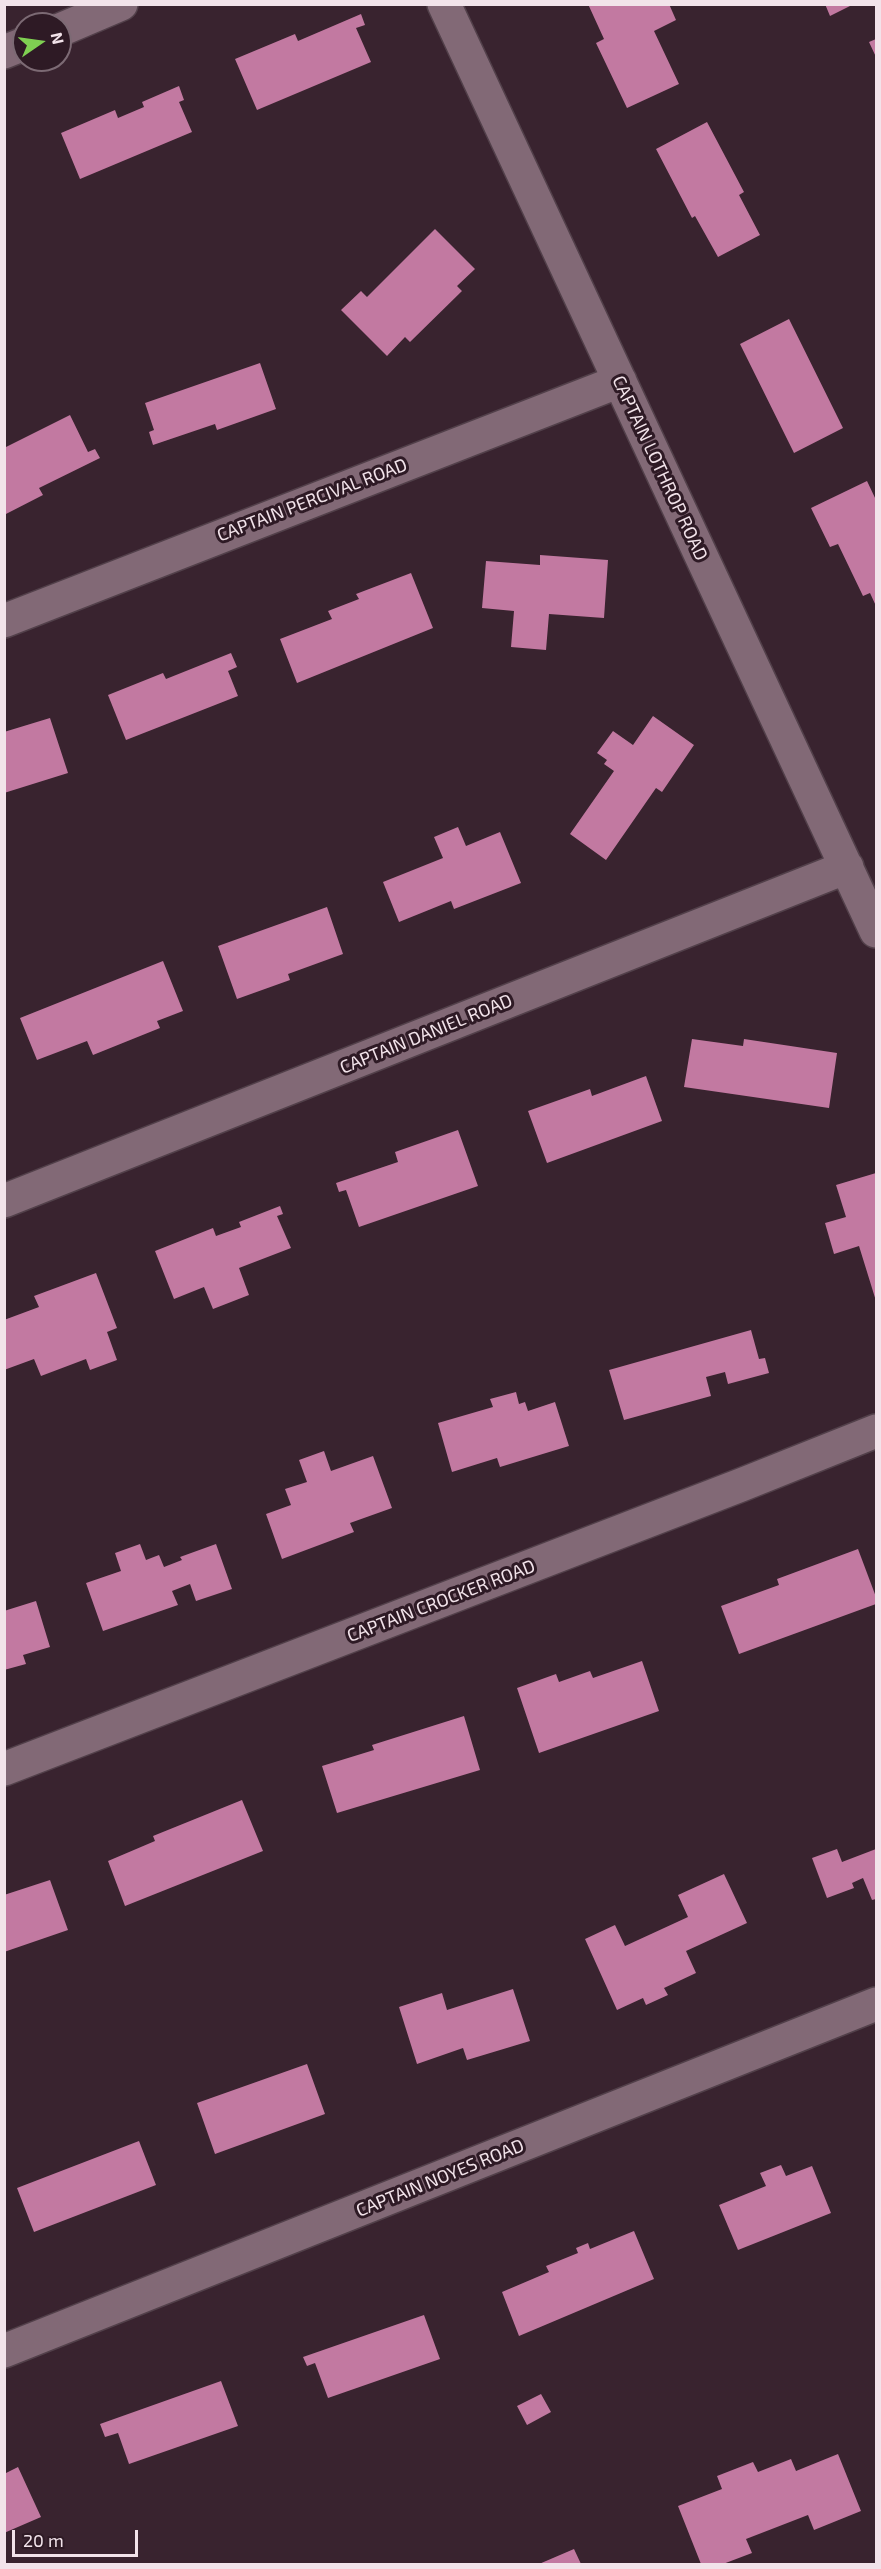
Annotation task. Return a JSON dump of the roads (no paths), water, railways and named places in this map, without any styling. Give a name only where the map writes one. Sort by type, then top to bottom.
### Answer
[{"type":"street","points":[[72,25],[121,4]]},
{"type":"street","name":"CAPTAIN LOTHROP ROAD","points":[[444,4],[876,931]]},
{"type":"street","name":"CAPTAIN PERCIVAL ROAD","points":[[4,621],[620,381]]},
{"type":"street","name":"CAPTAIN DANIEL ROAD","points":[[4,1201],[847,867]]},
{"type":"street","name":"CAPTAIN CROCKER ROAD","points":[[4,1768],[876,1431]]},
{"type":"street","name":"CAPTAIN NOYES ROAD","points":[[4,2351],[876,2004]]}]
